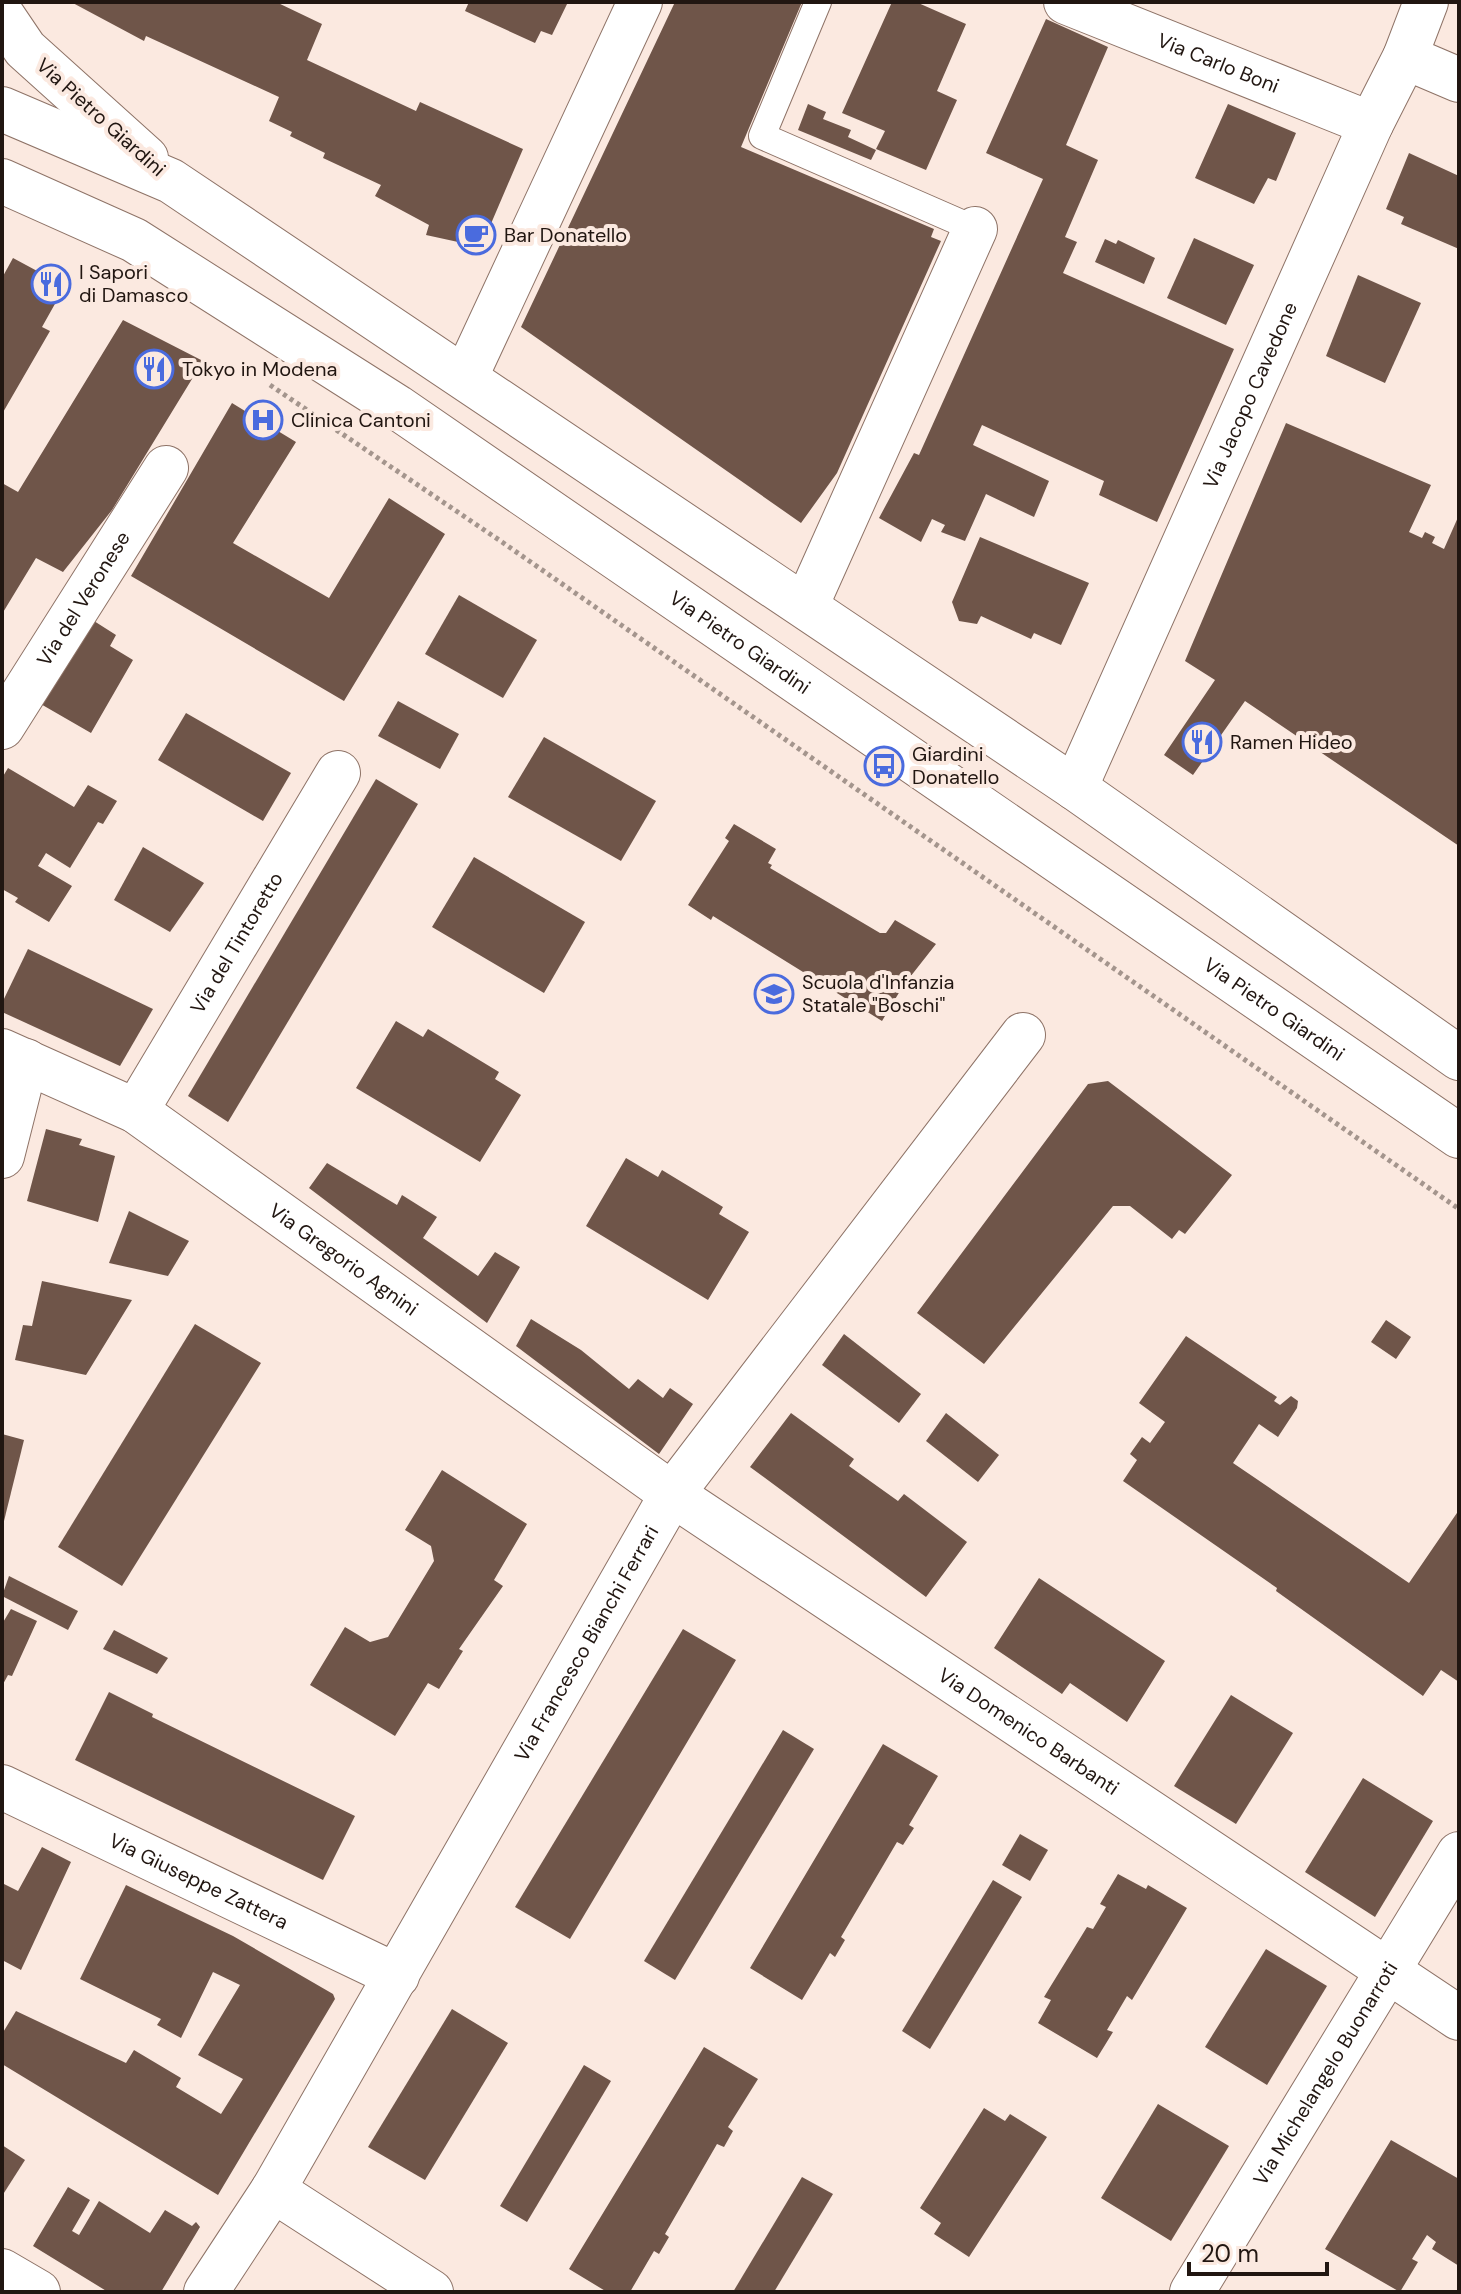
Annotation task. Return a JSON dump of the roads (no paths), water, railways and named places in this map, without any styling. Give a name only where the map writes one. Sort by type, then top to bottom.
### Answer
[{"type":"street","points":[[466,376],[640,2]]},
{"type":"street","name":"Via Carlo Boni","points":[[1066,2],[1371,124]]},
{"type":"street","name":"Via Jacopo Cavedone","points":[[1075,788],[1371,124],[1405,57],[1426,2]]},
{"type":"street","name":"Via Pietro Giardini","points":[[2,15],[25,49],[171,181],[466,376],[1075,788],[1459,1058]]},
{"type":"street","points":[[1405,57],[1459,80]]},
{"type":"street","name":"Via Pietro Giardini","points":[[2,109],[171,181]]},
{"type":"street","name":"Via Pietro Giardini","points":[[2,181],[134,240],[397,407],[1459,1136]]},
{"type":"street","points":[[806,606],[975,229]]},
{"type":"street","name":"Via del Veronese","points":[[2,727],[166,468]]},
{"type":"street","name":"Via del Tintoretto","points":[[136,1111],[338,773]]},
{"type":"street","name":"Via Francesco Bianchi Ferrari","points":[[206,2292],[273,2190],[672,1494],[1023,1035]]},
{"type":"street","points":[[2,1156],[14,1056]]},
{"type":"street","name":"Via Gregorio Agnini","points":[[14,1056],[136,1111],[672,1494]]},
{"type":"street","name":"Via Domenico Barbanti","points":[[672,1494],[1459,2018]]},
{"type":"street","name":"Via Giuseppe Zattera","points":[[2,1787],[397,1976]]},
{"type":"street","name":"Via Michelangelo Buonarroti","points":[[1192,2292],[1459,1854]]},
{"type":"street","points":[[273,2190],[431,2292]]},
{"type":"street","points":[[2,2271],[38,2292]]},
{"type":"lane","points":[[818,2],[762,136],[975,229]]},
{"type":"place","name":"Bar Donatello","points":[[476,235]]},
{"type":"place","name":"I Sapori di Damasco","points":[[51,284]]},
{"type":"place","name":"Tokyo in Modena","points":[[154,369]]},
{"type":"place","name":"Clinica Cantoni","points":[[263,420]]},
{"type":"place","name":"Ramen Hideo","points":[[1202,742]]},
{"type":"place","name":"Giardini Donatello","points":[[884,766]]},
{"type":"place","name":"Scuola d'Infanzia Statale \"Boschi\"","points":[[774,994]]}]
